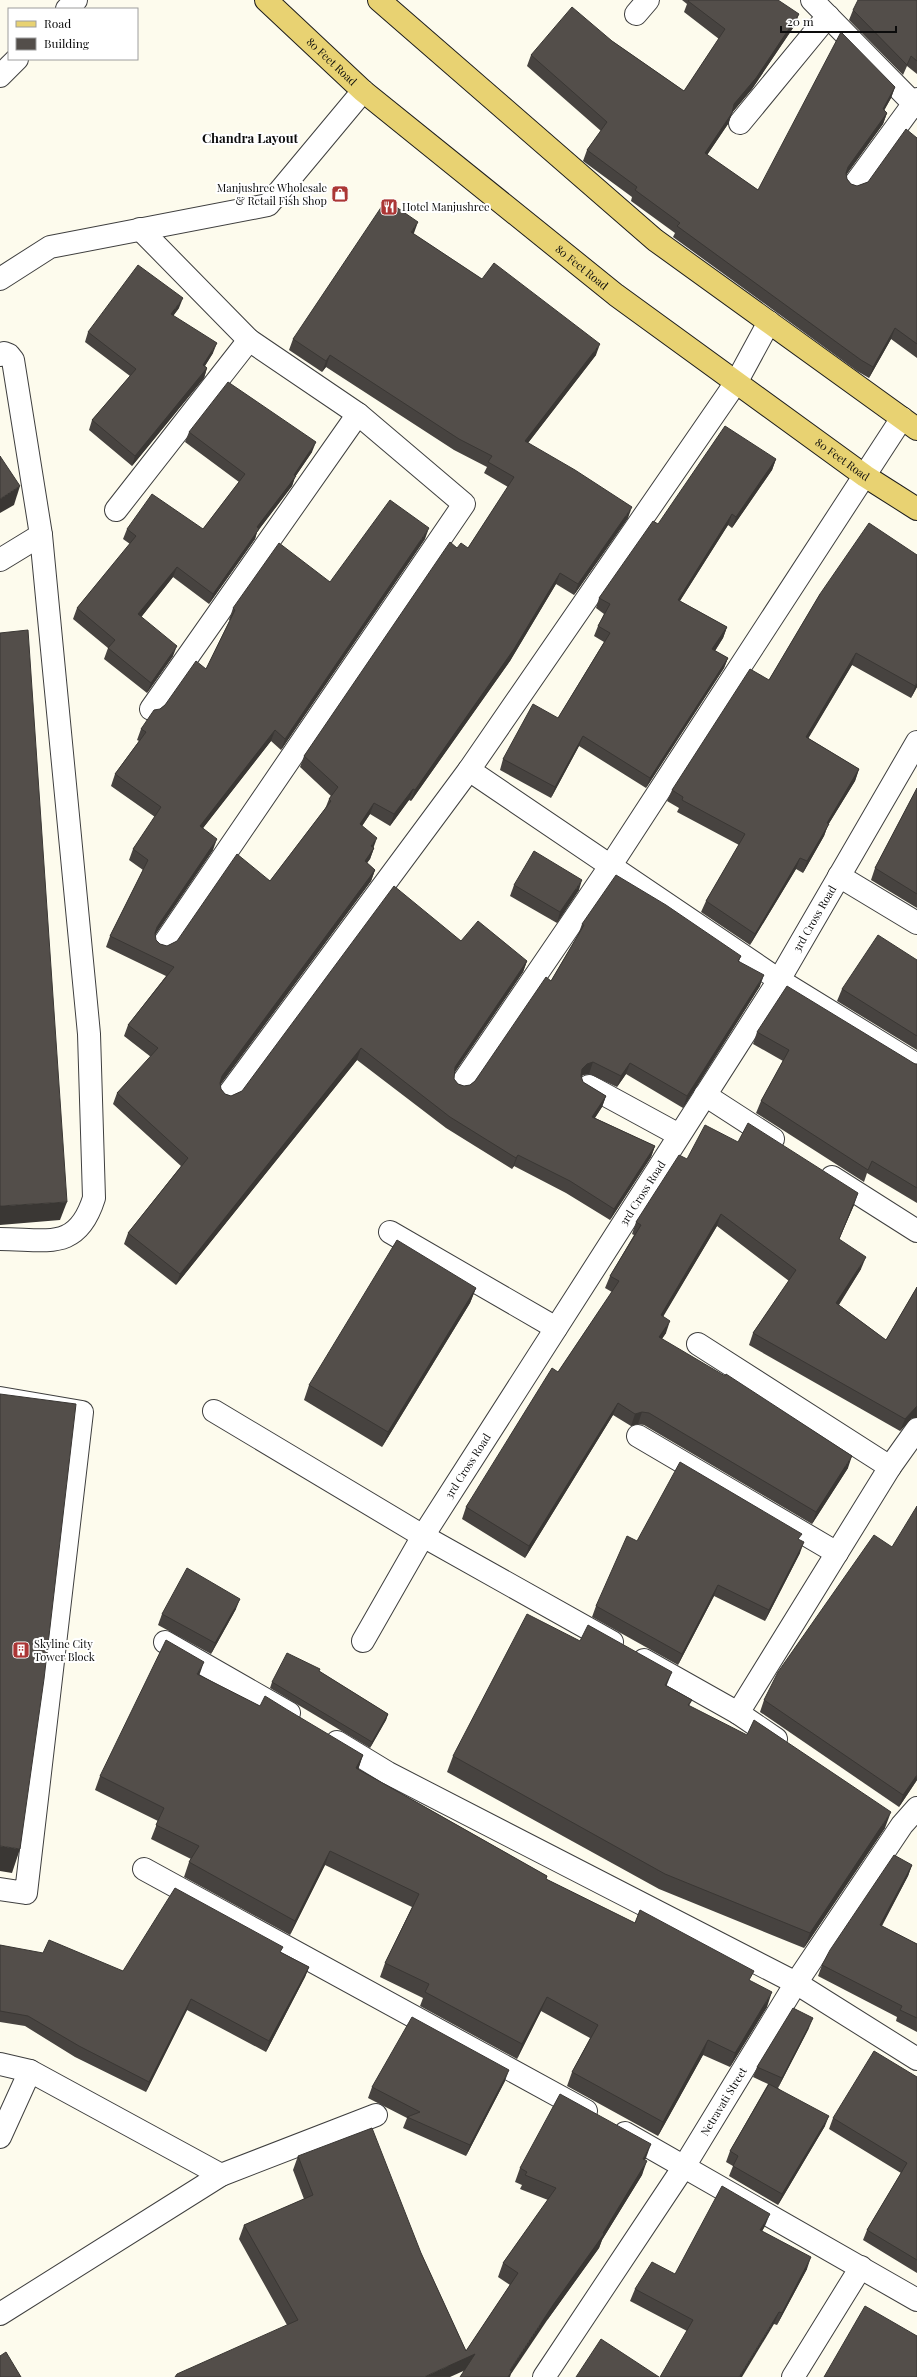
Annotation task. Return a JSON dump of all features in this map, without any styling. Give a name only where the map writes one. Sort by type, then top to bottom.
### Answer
[{"type":"main road","name":"80 Feet Road","points":[[266,0],[363,91],[616,295],[737,381],[865,476],[917,509]]},
{"type":"main road","points":[[379,0],[655,240],[909,424]]},
{"type":"street","points":[[68,8],[76,0]]},
{"type":"street","points":[[740,123],[819,5],[916,103],[854,185]]},
{"type":"street","points":[[0,76],[16,60]]},
{"type":"street","points":[[0,279],[50,247],[268,205],[363,91]]},
{"type":"street","points":[[140,229],[249,340],[358,414],[464,504],[163,945]]},
{"type":"street","points":[[228,1095],[470,770],[737,381],[769,322]]},
{"type":"street","points":[[116,510],[249,340]]},
{"type":"street","points":[[0,355],[4,353],[9,355],[13,360],[41,535],[89,1034],[94,1198],[89,1215],[79,1228],[65,1239],[0,1239]]},
{"type":"street","points":[[151,709],[358,414]]},
{"type":"street","points":[[461,1085],[611,865],[865,476],[909,424]]},
{"type":"street","points":[[0,560],[41,535]]},
{"type":"street","name":"3rd Cross Road","points":[[363,1641],[422,1536],[779,980],[915,749]]},
{"type":"street","points":[[470,770],[779,980],[917,1065]]},
{"type":"street","points":[[839,876],[917,923]]},
{"type":"street","points":[[589,1086],[679,1135]]},
{"type":"street","points":[[705,1095],[791,1150]]},
{"type":"street","points":[[818,1167],[917,1231]]},
{"type":"street","points":[[390,1232],[556,1328]]},
{"type":"street","points":[[698,1344],[890,1467]]},
{"type":"street","points":[[0,1398],[82,1412],[26,1893],[0,1889]]},
{"type":"street","points":[[214,1411],[422,1536],[738,1713],[790,1749]]},
{"type":"street","points":[[738,1713],[890,1467],[917,1429]]},
{"type":"street","points":[[638,1436],[837,1553]]},
{"type":"street","points":[[165,1642],[314,1728],[388,1773],[796,1983],[917,2059]]},
{"type":"street","name":"Netravati Street","points":[[544,2377],[685,2165],[796,1983],[910,1830],[917,1808]]},
{"type":"street","points":[[882,1812],[910,1830]]},
{"type":"street","points":[[144,1869],[685,2165],[917,2300]]},
{"type":"street","points":[[0,2064],[30,2071],[221,2175]]},
{"type":"street","points":[[0,2137],[30,2071]]},
{"type":"street","points":[[0,2314],[221,2175],[376,2115]]},
{"type":"street","points":[[793,2377],[860,2267]]},
{"type":"building","points":[[778,0],[799,14],[756,78],[734,104],[732,113],[705,153],[758,190],[841,32],[895,87],[883,109],[887,113],[848,167],[846,173],[847,179],[851,184],[857,186],[868,182],[906,129],[917,138],[917,344],[895,328],[873,367],[861,360],[677,226],[680,223],[635,190],[637,187],[587,150],[607,122],[531,55],[572,7],[612,41],[684,91],[725,29],[688,1]]},
{"type":"building","points":[[858,0],[917,0],[917,61],[911,56],[907,65],[853,10]]},
{"type":"building","points":[[386,200],[418,222],[411,232],[482,279],[494,263],[600,344],[525,441],[575,470],[632,507],[578,584],[560,573],[514,649],[415,790],[413,789],[394,814],[374,803],[360,824],[377,838],[371,846],[374,848],[365,861],[375,870],[222,1076],[220,1083],[221,1089],[225,1094],[231,1096],[242,1091],[394,886],[461,941],[478,921],[527,961],[455,1067],[454,1079],[458,1084],[464,1086],[470,1085],[475,1081],[546,977],[551,981],[584,925],[582,924],[616,875],[666,905],[741,956],[738,961],[764,975],[687,1096],[630,1063],[621,1076],[593,1062],[587,1064],[582,1069],[581,1076],[583,1082],[606,1096],[592,1117],[655,1146],[614,1209],[570,1181],[518,1155],[516,1158],[450,1117],[361,1048],[180,1274],[128,1233],[188,1158],[117,1093],[158,1048],[128,1025],[174,967],[110,936],[148,860],[133,849],[161,807],[115,774],[146,732],[141,729],[154,710],[160,709],[165,705],[196,661],[206,669],[235,610],[233,608],[279,543],[330,582],[390,500],[429,528],[285,739],[275,730],[200,826],[217,839],[157,927],[155,933],[156,940],[160,944],[167,946],[177,941],[237,854],[270,881],[331,801],[329,799],[338,787],[304,756],[450,542],[457,548],[461,543],[468,548],[514,477],[488,462],[492,456],[459,439],[330,355],[326,361],[293,339]]},
{"type":"building","points":[[138,265],[183,298],[171,314],[217,343],[203,365],[207,368],[135,456],[92,420],[136,369],[88,332]]},
{"type":"building","points":[[228,382],[316,442],[294,475],[296,476],[257,527],[259,529],[213,594],[177,567],[138,614],[177,646],[151,683],[108,648],[115,640],[77,608],[136,536],[127,529],[152,494],[203,529],[245,474],[189,432]]},
{"type":"building","points":[[725,426],[776,459],[736,517],[732,514],[678,600],[727,627],[712,649],[728,658],[650,778],[583,736],[555,787],[503,759],[533,704],[558,718],[610,633],[598,626],[610,604],[599,598],[653,521],[658,524]]},
{"type":"building","points":[[0,456],[20,486],[0,499]]},
{"type":"building","points":[[869,523],[917,555],[917,682],[915,686],[856,653],[806,737],[859,769],[827,823],[829,824],[807,861],[800,858],[755,934],[706,901],[745,834],[682,800],[683,797],[672,790],[750,669],[769,680],[820,594]]},
{"type":"building","points":[[28,630],[67,1202],[0,1206],[0,633]]},
{"type":"building","points":[[917,788],[917,894],[875,868]]},
{"type":"building","points":[[534,851],[582,880],[560,912],[514,885]]},
{"type":"building","points":[[878,935],[917,960],[917,1036],[842,989]]},
{"type":"building","points":[[787,986],[917,1064],[917,1188],[872,1161],[868,1170],[761,1101],[789,1050],[757,1032]]},
{"type":"building","points":[[748,1123],[858,1193],[839,1239],[866,1257],[836,1303],[886,1340],[917,1287],[917,1406],[905,1419],[753,1333],[796,1270],[721,1214],[661,1315],[670,1321],[659,1337],[725,1376],[726,1374],[852,1456],[816,1512],[649,1413],[642,1412],[635,1414],[618,1403],[529,1546],[466,1507],[552,1368],[558,1372],[619,1281],[610,1276],[641,1225],[636,1222],[679,1155],[687,1159],[705,1125],[738,1142]]},
{"type":"building","points":[[397,1240],[476,1288],[388,1432],[309,1385]]},
{"type":"building","name":"Skyline City Tower Block","points":[[0,1394],[76,1404],[44,1679],[20,1849],[0,1846]]},
{"type":"building","points":[[680,1462],[802,1534],[798,1539],[804,1542],[769,1610],[718,1585],[682,1654],[596,1606],[627,1536],[637,1541]]},
{"type":"building","points":[[917,1506],[917,1775],[903,1795],[764,1700],[778,1672],[874,1535],[892,1547]]},
{"type":"building","points":[[187,1568],[240,1599],[215,1643],[162,1614]]},
{"type":"building","points":[[527,1614],[580,1641],[588,1625],[672,1672],[665,1685],[692,1700],[688,1705],[747,1735],[754,1720],[891,1812],[810,1933],[665,1874],[453,1756]]},
{"type":"building","points":[[166,1640],[204,1662],[197,1674],[260,1706],[265,1696],[363,1755],[356,1768],[547,1876],[546,1879],[635,1923],[640,1910],[754,1971],[749,1980],[772,1992],[735,2053],[708,2040],[663,2122],[572,2072],[598,2025],[547,1997],[522,2044],[425,1992],[429,1984],[385,1963],[419,1894],[330,1851],[295,1921],[189,1862],[199,1846],[156,1825],[164,1808],[100,1776]]},
{"type":"building","points":[[287,1653],[320,1669],[319,1671],[388,1714],[372,1742],[272,1682]]},
{"type":"building","points":[[894,1855],[912,1865],[880,1925],[917,1944],[917,2018],[900,2010],[902,2006],[822,1965],[830,1950]]},
{"type":"building","points":[[175,1888],[283,1947],[280,1952],[309,1967],[269,2041],[191,1999],[149,2082],[79,2046],[28,2016],[0,2011],[0,1945],[43,1953],[49,1940],[123,1971]]},
{"type":"building","points":[[793,2008],[813,2018],[782,2078],[757,2067]]},
{"type":"building","points":[[412,2017],[509,2070],[470,2145],[407,2117],[420,2112],[372,2087]]},
{"type":"building","points":[[874,2051],[917,2077],[917,2260],[867,2230],[907,2163],[833,2118]]},
{"type":"building","points":[[769,2084],[829,2116],[782,2194],[733,2166],[738,2156],[730,2151]]},
{"type":"building","points":[[560,2094],[651,2144],[643,2159],[647,2161],[603,2233],[604,2234],[553,2305],[510,2370],[512,2371],[508,2377],[460,2377],[475,2354],[424,2377],[175,2377],[177,2374],[298,2320],[244,2225],[313,2195],[298,2156],[372,2128],[421,2253],[466,2351],[518,2273],[503,2263],[556,2188],[525,2175],[527,2172],[520,2168]]},
{"type":"building","points":[[722,2186],[770,2214],[760,2230],[811,2257],[782,2313],[779,2312],[739,2377],[660,2377],[693,2320],[635,2289],[652,2262],[675,2274]]},
{"type":"building","points":[[865,2306],[917,2336],[917,2377],[824,2377]]},
{"type":"building","points":[[601,2339],[659,2377],[576,2377]]},
{"type":"building","points":[[6,2352],[21,2377],[0,2377],[0,2356]]},
{"type":"place","name":"Manjushree Wholesale & Retail Fish Shop","points":[[340,194]]},
{"type":"place","name":"Hotel Manjushree","points":[[389,207]]},
{"type":"place","name":"Skyline City Tower Block","points":[[21,1650]]},
{"type":"district","name":"Chandra Layout","points":[[250,138]]}]
